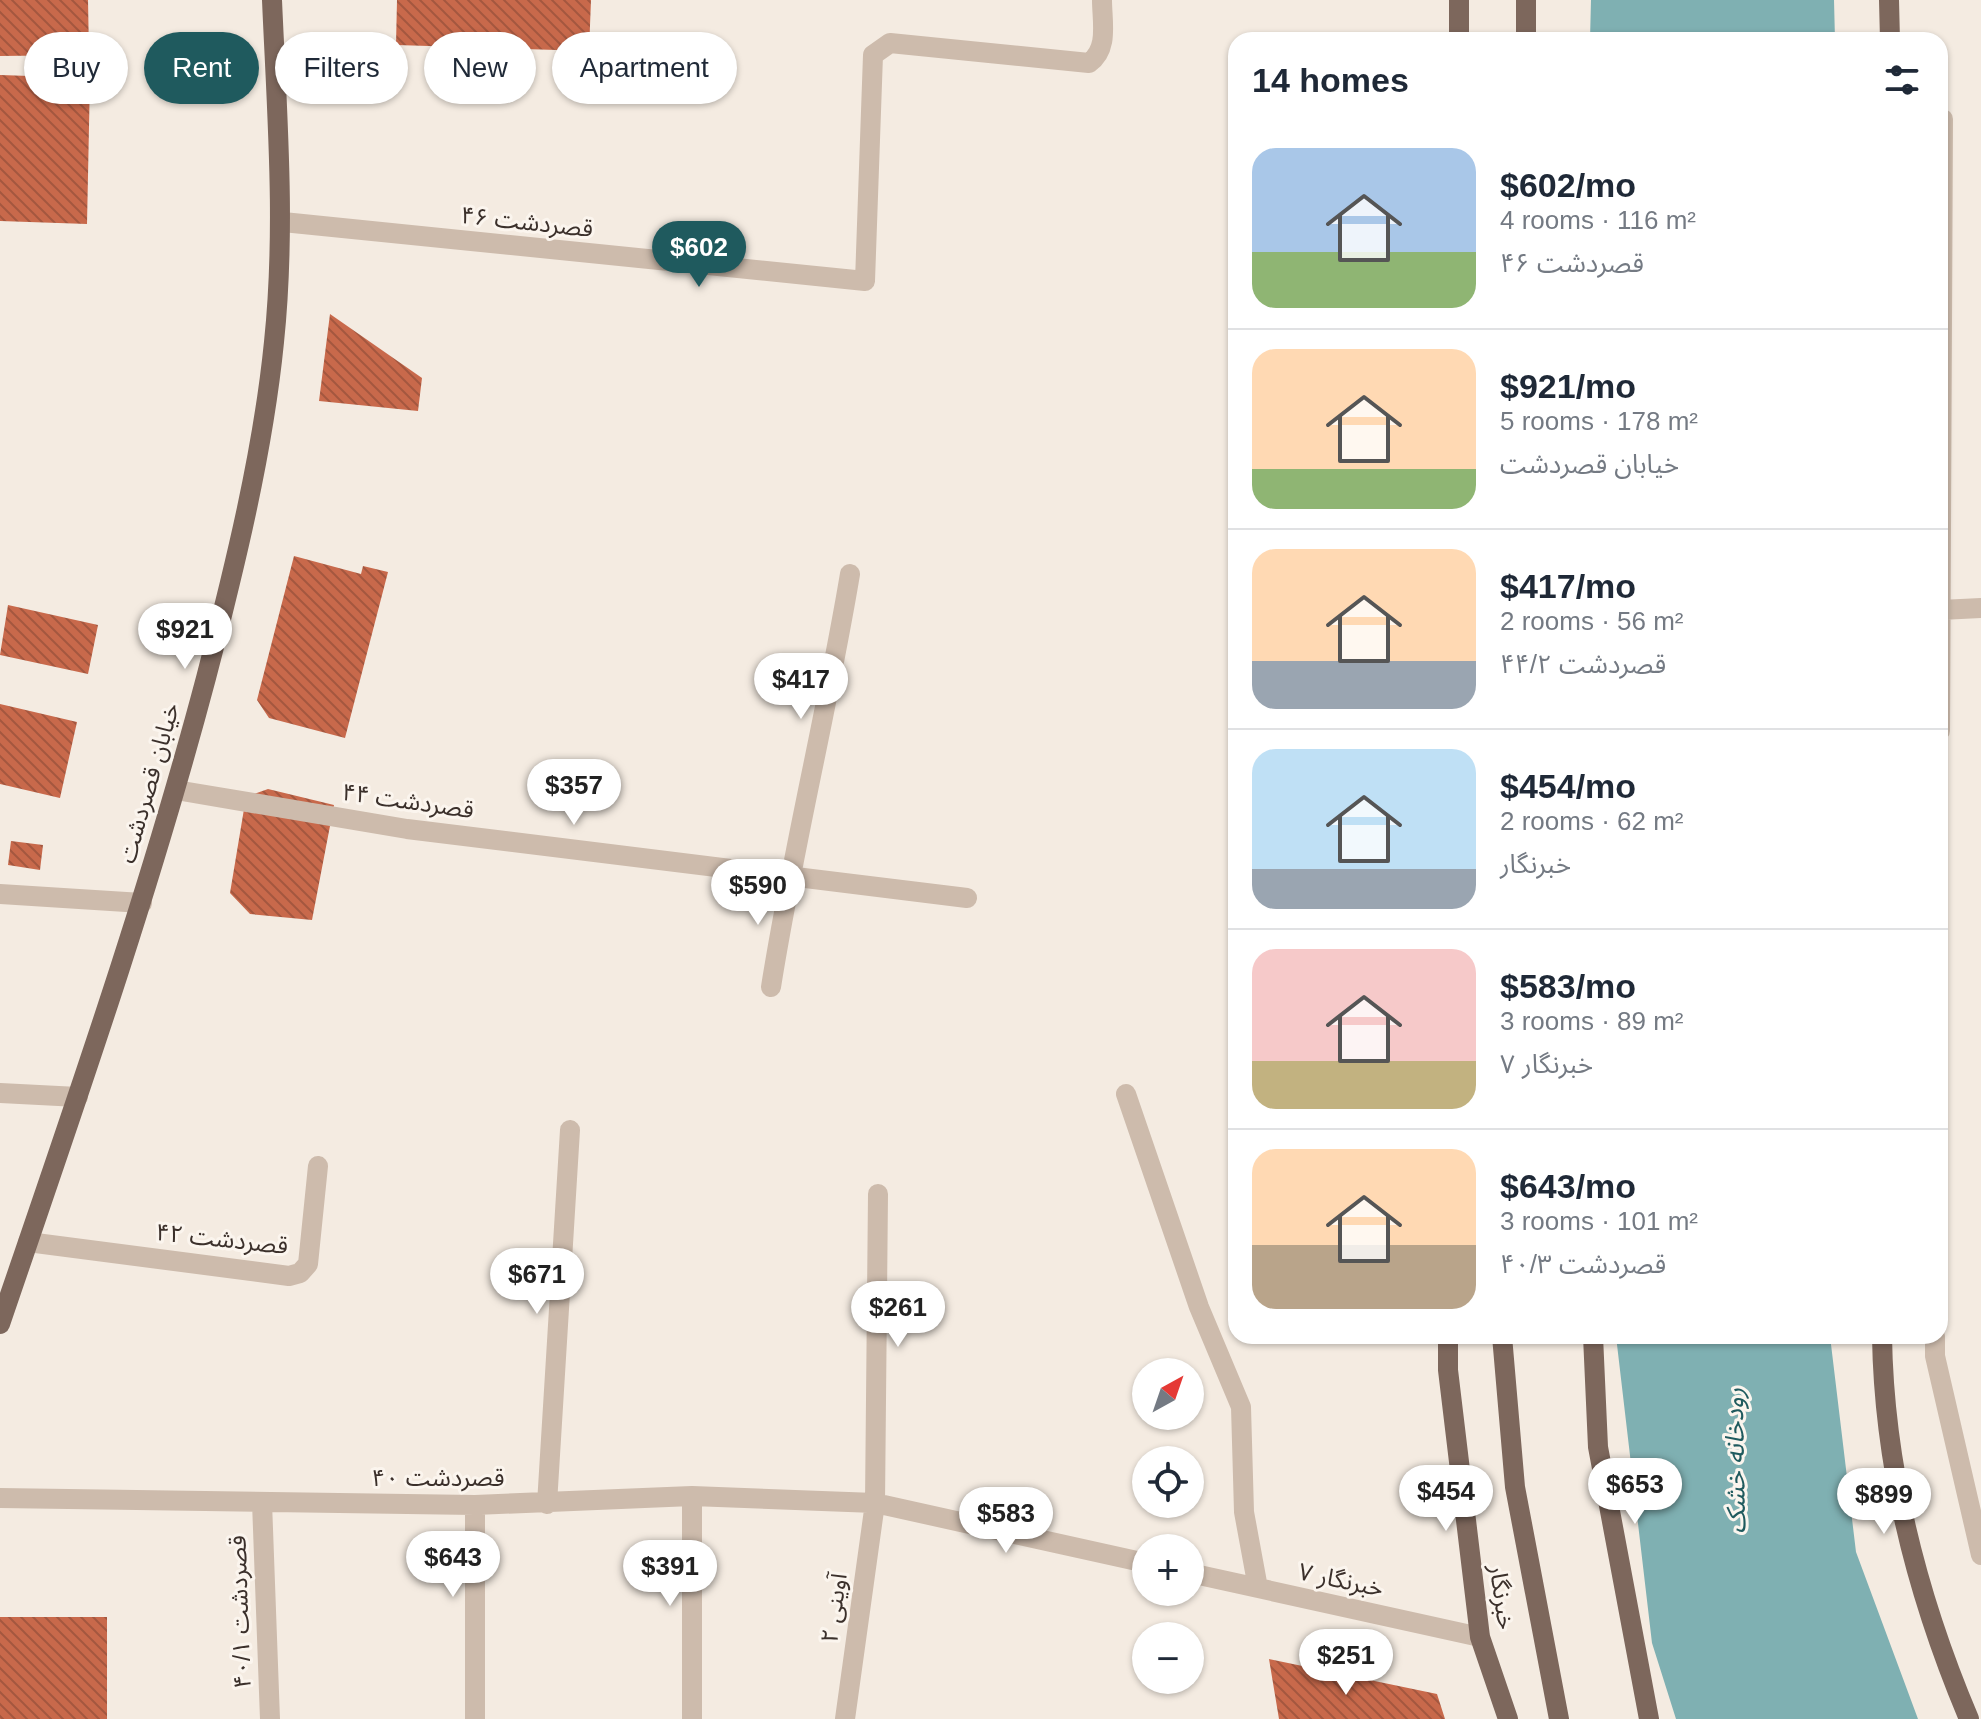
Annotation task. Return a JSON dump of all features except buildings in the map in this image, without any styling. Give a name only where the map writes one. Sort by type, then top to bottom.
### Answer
[{"type":"main road","name":"خیابان قصردشت","points":[[0,1324],[142,903],[176,790],[237,559],[274,345],[283,222],[272,0]]},
{"type":"main road","points":[[1459,0],[1459,32]]},
{"type":"main road","points":[[1526,0],[1526,32]]},
{"type":"main road","points":[[1889,0],[1890,32]]},
{"type":"main road","name":"خبرنگار","points":[[1448,1344],[1448,1370],[1480,1637],[1508,1719]]},
{"type":"main road","name":"خبرنگار","points":[[1503,1344],[1515,1487],[1559,1719]]},
{"type":"main road","points":[[1593,1344],[1598,1447],[1649,1719]]},
{"type":"main road","points":[[1882,1344],[1883,1406],[1900,1514],[1943,1657],[1969,1719]]},
{"type":"street","name":"۴۶ قصردشت","points":[[283,222],[865,281],[873,55],[890,43],[1089,63],[1099,56],[1102,48],[1102,0]]},
{"type":"street","points":[[771,987],[789,875],[831,691],[850,574]]},
{"type":"street","points":[[1948,610],[1981,608]]},
{"type":"street","name":"۴۴ قصردشت","points":[[176,790],[407,829],[967,898]]},
{"type":"street","points":[[0,894],[142,903]]},
{"type":"street","points":[[0,1093],[78,1097]]},
{"type":"street","points":[[1126,1094],[1199,1307],[1241,1407],[1244,1512],[1258,1588]]},
{"type":"street","points":[[547,1504],[570,1130]]},
{"type":"street","name":"۴۲ قصردشت","points":[[28,1242],[289,1276],[300,1273],[308,1264],[318,1166]]},
{"type":"street","name":"۲ آوینی","points":[[845,1719],[875,1503],[878,1194]]},
{"type":"street","points":[[1935,1344],[1935,1356],[1981,1555]]},
{"type":"street","points":[[692,1496],[692,1719]]},
{"type":"street","name":"۴۰ قصردشت","points":[[0,1498],[475,1505],[692,1496],[875,1503]]},
{"type":"street","name":"۴۰/۱ قصردشت","points":[[262,1502],[270,1719]]},
{"type":"street","points":[[875,1503],[1132,1560]]},
{"type":"street","points":[[475,1505],[475,1719]]},
{"type":"street","name":"۷ خبرنگار","points":[[1204,1576],[1480,1637]]},
{"type":"water","points":[[1591,0],[1834,0],[1835,32],[1590,32]]},
{"type":"water","name":"رودخانه خشک","points":[[1617,1344],[1831,1344],[1856,1552],[1918,1719],[1676,1719],[1652,1643]]}]
